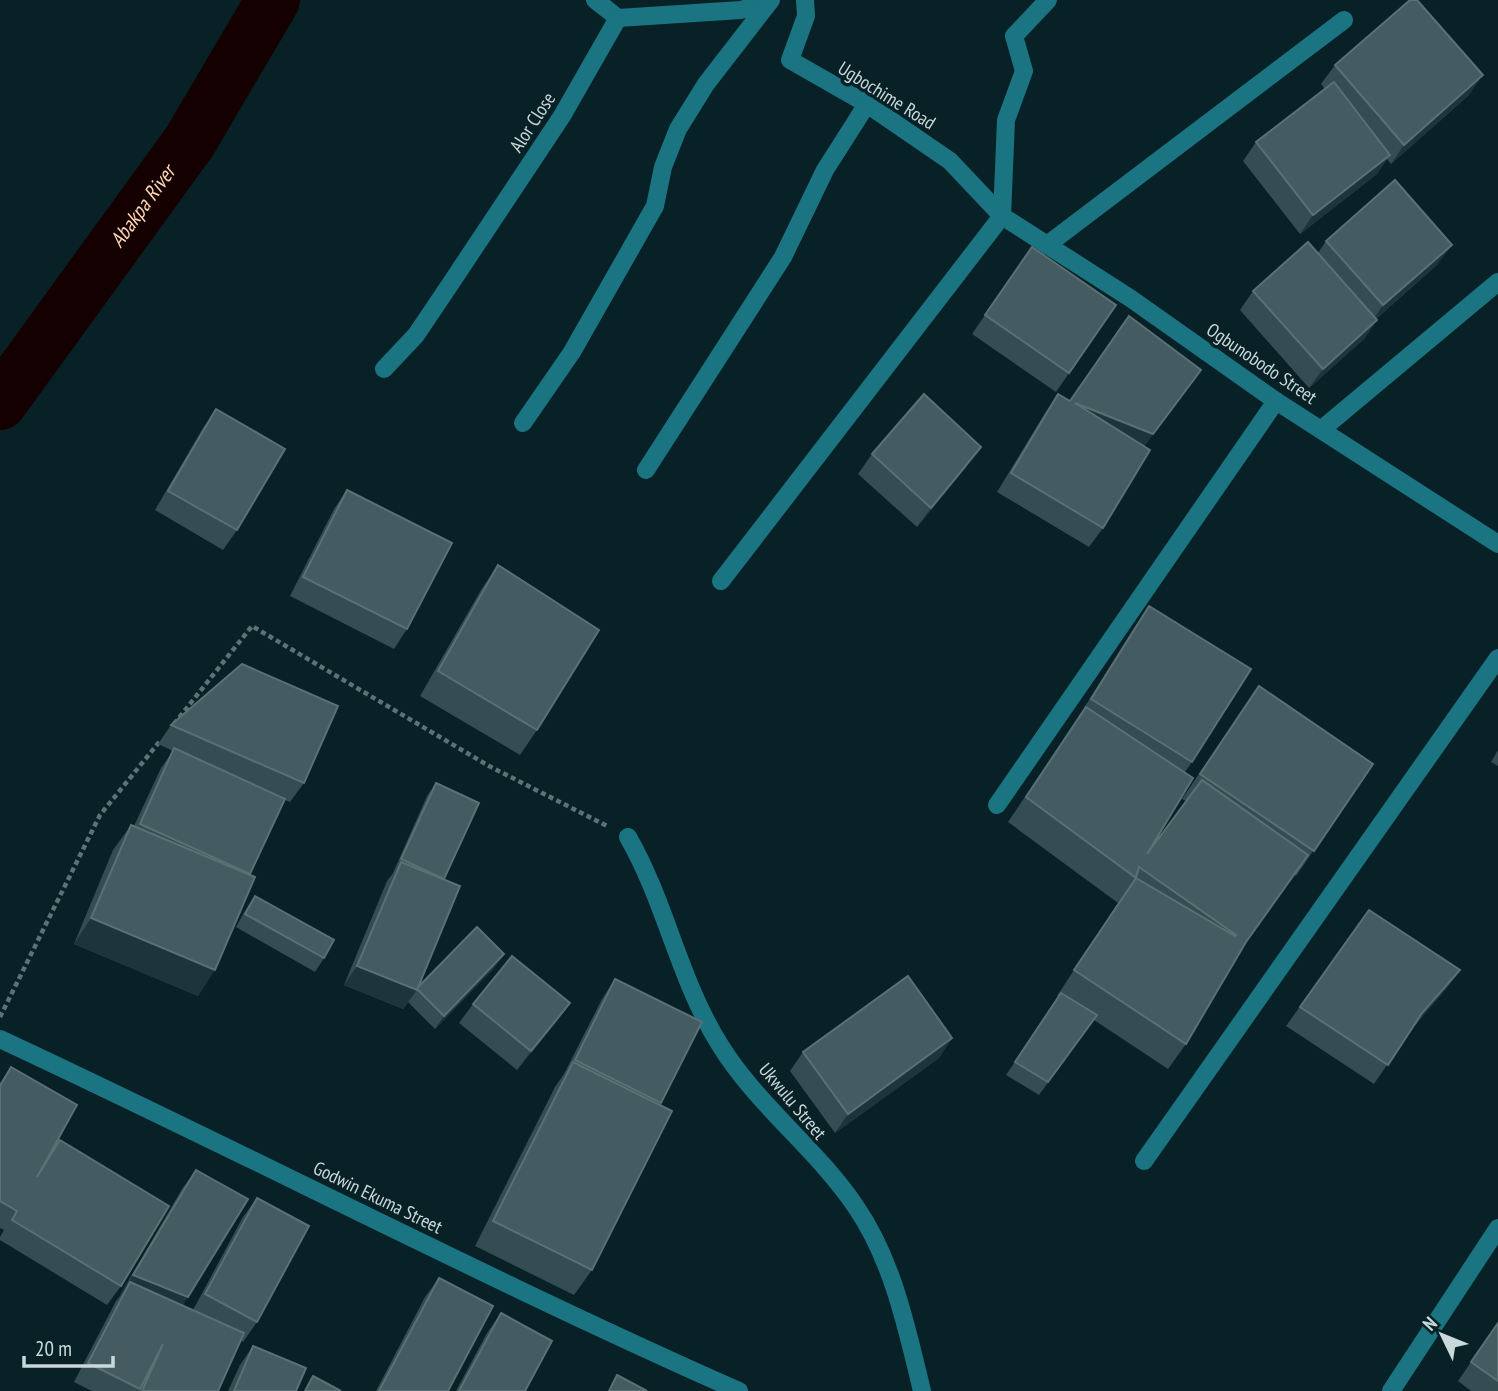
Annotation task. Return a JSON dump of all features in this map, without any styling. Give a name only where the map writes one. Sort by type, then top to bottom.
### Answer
[{"type":"street","points":[[595,0],[618,18],[741,10],[770,0]]},
{"type":"street","points":[[523,423],[572,352],[649,216],[678,129],[706,84],[770,0]]},
{"type":"street","name":"Ugbochime Road","points":[[805,0],[806,16],[790,60],[867,104],[950,161],[1002,216]]},
{"type":"street","points":[[721,581],[1002,216],[1006,120],[1024,71],[1014,36],[1048,0]]},
{"type":"street","name":"Alor Close","points":[[384,369],[416,335],[449,286],[562,116],[618,18]]},
{"type":"street","points":[[1047,245],[1344,20]]},
{"type":"street","points":[[646,470],[783,257],[825,170],[867,104]]},
{"type":"street","name":"Ogbunobodo Street","points":[[1002,216],[1276,401],[1498,544]]},
{"type":"street","points":[[1322,429],[1498,282]]},
{"type":"street","points":[[997,805],[1276,401]]},
{"type":"street","points":[[1144,1161],[1498,658]]},
{"type":"street","name":"Ukwulu Street","points":[[628,837],[653,885],[677,954],[720,1045],[862,1218],[884,1260],[906,1328],[922,1391]]},
{"type":"street","name":"Godwin Ekuma Street","points":[[0,1039],[210,1137],[572,1317],[739,1391]]},
{"type":"street","points":[[1391,1391],[1498,1228]]},
{"type":"path","points":[[0,1018],[100,815],[253,626],[489,765],[628,837]]},
{"type":"building","points":[[1410,0],[1417,0],[1483,75],[1404,145],[1335,65]]},
{"type":"building","points":[[1334,82],[1390,155],[1313,215],[1256,142]]},
{"type":"building","points":[[1395,180],[1452,245],[1383,305],[1326,241]]},
{"type":"building","points":[[1308,242],[1377,320],[1323,369],[1253,291]]},
{"type":"building","points":[[1032,247],[1116,305],[1069,373],[985,315]]},
{"type":"building","points":[[1129,316],[1201,370],[1153,434],[1075,403],[1150,450],[1103,528],[1011,473],[1058,394],[1070,401]]},
{"type":"building","points":[[924,394],[981,447],[931,508],[872,454]]},
{"type":"building","points":[[216,409],[285,449],[237,530],[168,491]]},
{"type":"building","points":[[347,490],[452,543],[407,629],[303,577]]},
{"type":"building","points":[[498,565],[599,630],[537,730],[438,671]]},
{"type":"building","points":[[1149,606],[1251,669],[1192,762],[1091,699]]},
{"type":"building","points":[[242,664],[338,706],[304,783],[171,725]]},
{"type":"building","points":[[1259,686],[1373,764],[1314,851],[1200,774]]},
{"type":"building","points":[[1086,707],[1193,778],[1147,854],[1202,780],[1308,855],[1246,942],[1186,1044],[1074,970],[1136,878],[1026,797]],"holes":[[[1139,867],[1236,935],[1136,878]]]},
{"type":"building","points":[[174,748],[285,799],[250,874],[140,824]]},
{"type":"building","points":[[436,783],[479,803],[444,879],[401,859]]},
{"type":"building","points":[[131,825],[255,877],[215,970],[91,918]]},
{"type":"building","points":[[401,862],[460,886],[417,990],[357,966]]},
{"type":"building","points":[[255,896],[334,940],[324,958],[245,914]]},
{"type":"building","points":[[1369,910],[1460,970],[1422,1013],[1388,1065],[1300,1007]]},
{"type":"building","points":[[477,927],[504,954],[444,1016],[417,989]]},
{"type":"building","points":[[512,956],[570,1003],[531,1051],[473,1004]]},
{"type":"building","points":[[908,976],[952,1038],[848,1114],[803,1052]]},
{"type":"building","points":[[615,979],[702,1022],[661,1103],[575,1060]]},
{"type":"building","points":[[1061,993],[1097,1015],[1048,1082],[1015,1062]]},
{"type":"building","points":[[573,1062],[672,1111],[592,1270],[493,1221]]},
{"type":"building","points":[[11,1067],[77,1105],[37,1177],[60,1140],[169,1206],[121,1286],[12,1220],[17,1211],[0,1201],[0,1086]]},
{"type":"building","points":[[196,1170],[248,1199],[188,1297],[133,1275]]},
{"type":"building","points":[[257,1198],[309,1226],[257,1322],[205,1294]]},
{"type":"building","points":[[439,1278],[493,1306],[448,1391],[379,1391]]},
{"type":"building","points":[[130,1282],[244,1333],[218,1391],[142,1391],[163,1344],[140,1389],[88,1363]]},
{"type":"building","points":[[501,1313],[552,1341],[525,1391],[459,1391]]},
{"type":"building","points":[[1498,1323],[1498,1381],[1471,1362]]},
{"type":"building","points":[[253,1346],[306,1368],[296,1391],[234,1391]]},
{"type":"building","points":[[617,1375],[647,1391],[609,1391]]},
{"type":"building","points":[[313,1376],[341,1391],[305,1391]]},
{"type":"waterway","name":"Abakpa River","points":[[0,403],[190,141],[273,0]]}]
